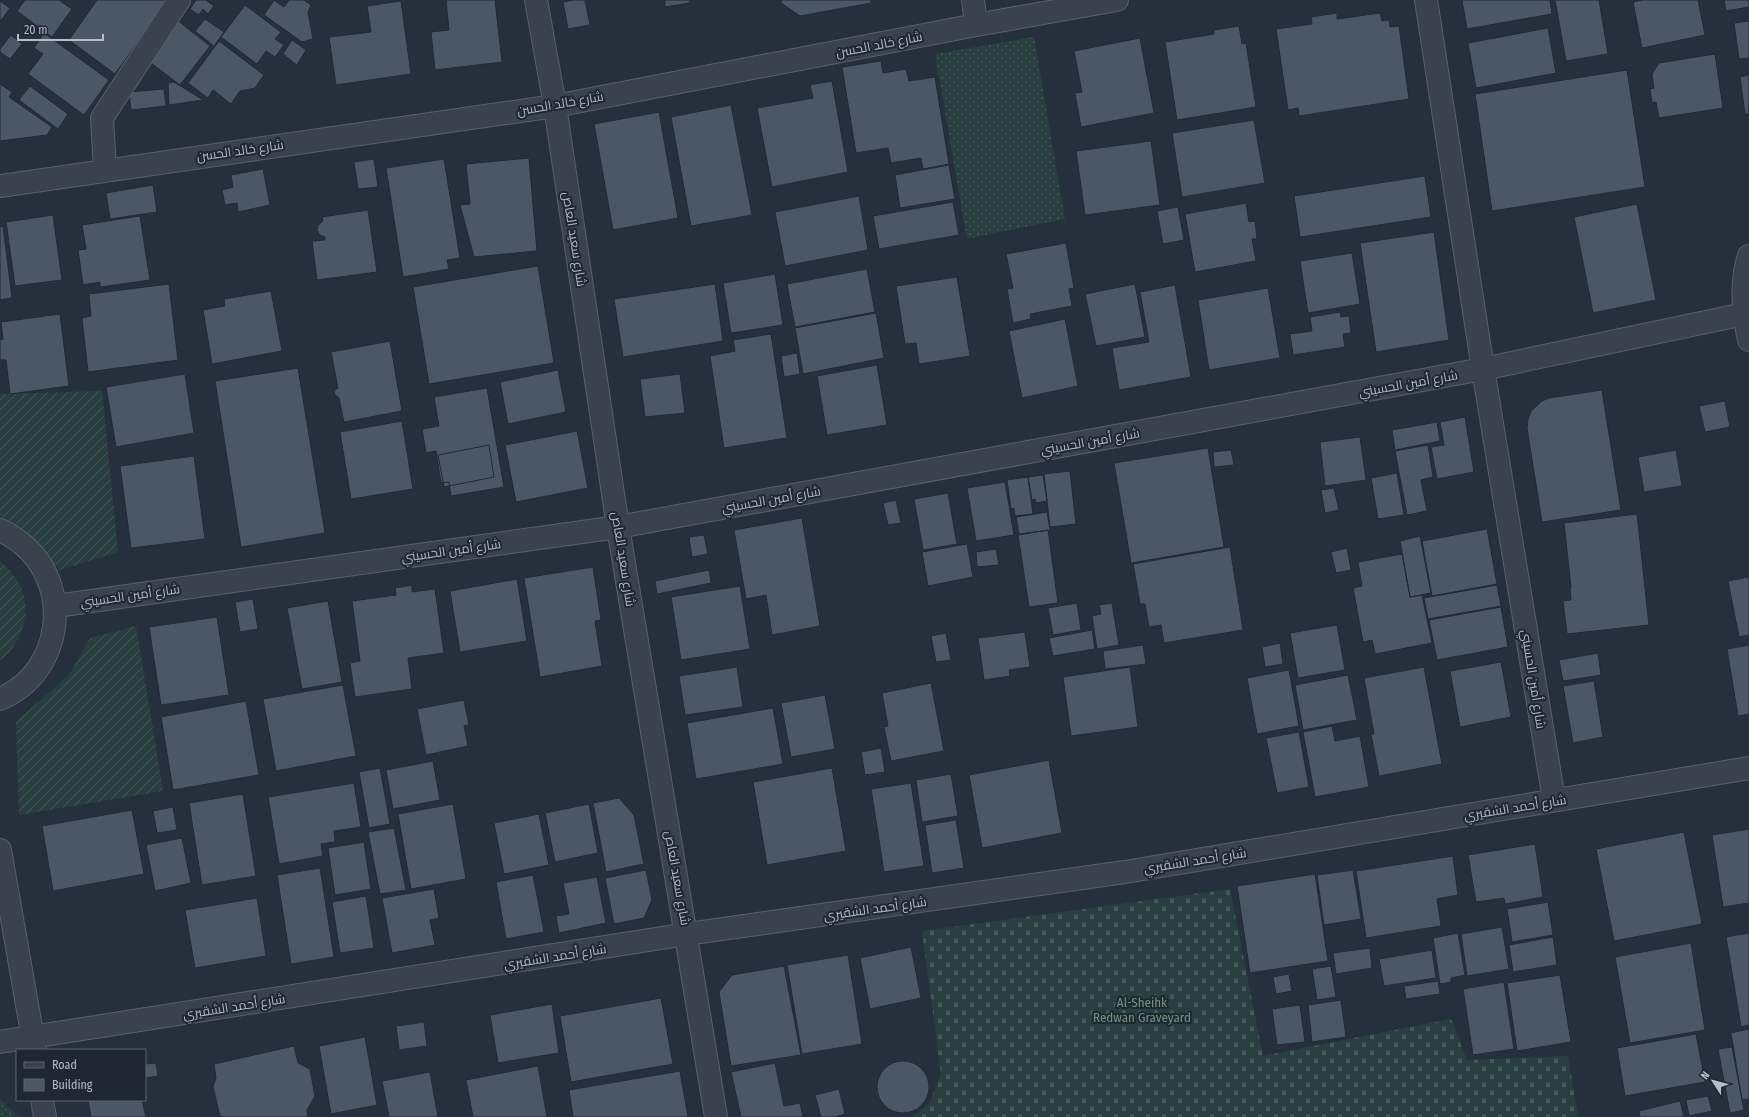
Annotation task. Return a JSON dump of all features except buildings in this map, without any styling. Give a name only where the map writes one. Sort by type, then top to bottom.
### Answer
[{"type":"street","points":[[105,170],[102,118],[179,0]]},
{"type":"street","name":"شارع سعيد العاص","points":[[536,0],[555,106],[618,526],[687,934],[716,1117]]},
{"type":"street","points":[[973,0],[976,25]]},
{"type":"street","name":"شارع خالد الحسن","points":[[0,186],[555,106],[976,25],[1117,0]]},
{"type":"street","name":"شارع أمين الحسيني","points":[[1426,0],[1483,369],[1554,800]]},
{"type":"street","points":[[1749,256],[1744,279],[1744,314],[1749,340]]},
{"type":"street","name":"شارع أمين الحسيني","points":[[56,606],[618,526],[1483,369],[1744,314]]},
{"type":"street","points":[[0,530],[8,533],[32,552],[48,577],[56,606],[54,634],[44,661],[26,683],[0,699]]},
{"type":"street","name":"شارع أحمد الشقيري","points":[[0,1042],[34,1044],[687,934],[1125,872],[1749,768]]},
{"type":"street","points":[[0,850],[34,1044]]},
{"type":"street","points":[[42,1101],[45,1117]]},
{"type":"green space","points":[[1034,37],[1065,219],[967,239],[935,54]]},
{"type":"green space","points":[[102,391],[118,552],[60,570],[25,533],[9,521],[0,517],[0,394]]},
{"type":"green space","points":[[0,561],[15,577],[20,586],[24,595],[25,615],[19,637],[13,647],[0,660]]},
{"type":"green space","points":[[136,626],[163,791],[19,815],[16,721],[71,672],[90,638]]},
{"type":"green space","name":"Al-Sheihk Redwan Graveyard","points":[[1230,889],[1263,1056],[1451,1019],[1467,1060],[1568,1056],[1578,1117],[912,1117],[929,1104],[941,1074],[922,931]]},
{"type":"green space","points":[[0,1099],[19,1117],[0,1117]]}]
